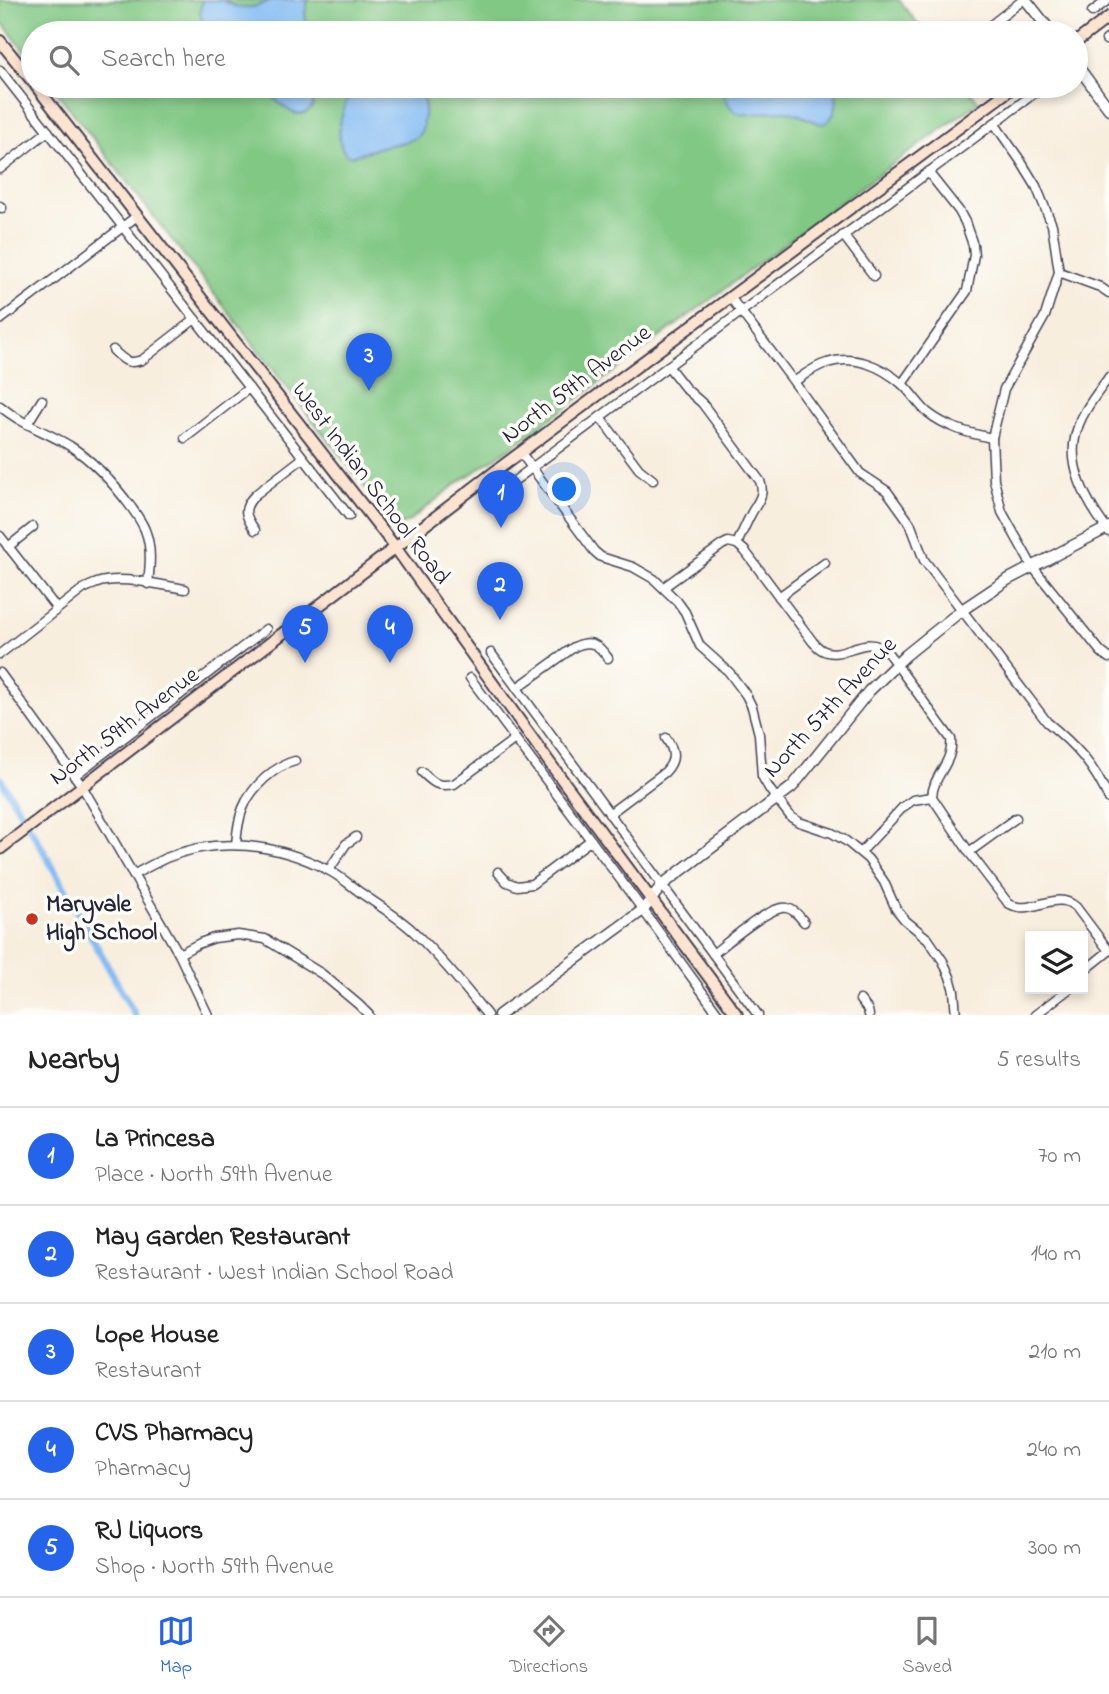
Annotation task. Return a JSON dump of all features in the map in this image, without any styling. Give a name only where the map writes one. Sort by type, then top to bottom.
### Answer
[{"type":"main road","points":[[1088,32],[1109,17]]},
{"type":"main road","name":"West Indian School Road","points":[[0,41],[21,67]]},
{"type":"main road","name":"West Indian School Road","points":[[46,98],[395,547],[737,1015]]},
{"type":"main road","name":"North 59th Avenue","points":[[0,849],[395,547],[999,98]]},
{"type":"street","points":[[997,21],[1025,0],[1042,21]]},
{"type":"street","points":[[1093,12],[1108,0]]},
{"type":"street","name":"West Indian School Road","points":[[0,70],[21,97]]},
{"type":"street","points":[[1088,80],[1109,108]]},
{"type":"street","name":"West Indian School Road","points":[[22,98],[349,516]]},
{"type":"street","name":"North 59th Avenue","points":[[498,493],[1028,98]]},
{"type":"street","points":[[994,123],[1036,186],[1052,225],[1059,272],[1045,316],[1004,390],[992,438],[994,480],[1002,512],[1032,566],[1109,659]]},
{"type":"street","points":[[0,169],[48,131]]},
{"type":"street","points":[[902,384],[967,291],[974,255],[973,245],[959,211],[928,172]]},
{"type":"street","points":[[0,320],[137,216]]},
{"type":"street","points":[[843,236],[874,276]]},
{"type":"street","points":[[1059,272],[1109,293]]},
{"type":"street","points":[[730,298],[860,473],[887,491],[910,523],[924,560],[1047,722],[1088,761],[1109,799]]},
{"type":"street","points":[[113,350],[128,362],[142,360],[195,319]]},
{"type":"street","points":[[794,382],[825,363],[839,360],[877,366],[902,384],[926,411],[948,426],[992,438]]},
{"type":"street","points":[[668,366],[686,389],[702,402],[760,481],[760,500],[751,512],[737,544]]},
{"type":"street","points":[[1108,529],[1082,490],[1074,463],[1074,438],[1084,413],[1109,376]]},
{"type":"street","points":[[185,439],[249,388]]},
{"type":"street","points":[[27,424],[41,400]]},
{"type":"street","points":[[0,406],[11,415],[72,447],[100,470],[124,498],[145,530],[151,559],[148,584]]},
{"type":"street","points":[[600,416],[639,469],[653,480]]},
{"type":"street","points":[[521,453],[594,551],[601,557],[633,567],[654,579],[685,612],[700,646],[729,672],[752,707],[759,734],[762,776],[776,799],[791,817],[832,833],[860,852],[874,867],[896,909],[928,939],[943,961],[954,991],[956,1015]]},
{"type":"street","points":[[255,530],[246,518],[249,500],[303,457]]},
{"type":"street","points":[[8,547],[33,527]]},
{"type":"street","name":"North 57th Avenue","points":[[499,1015],[643,910],[662,885],[797,781],[869,691],[962,610],[1032,566],[1108,529]]},
{"type":"street","points":[[0,536],[57,609]]},
{"type":"street","points":[[664,587],[722,544],[737,544],[746,551],[813,642],[823,651],[835,652],[877,644],[888,653],[951,739],[950,756],[935,780],[932,797],[969,852],[1009,903],[1016,908],[1027,908],[1060,900],[1070,901],[1076,907],[1109,951],[1088,968]]},
{"type":"street","points":[[779,597],[825,563]]},
{"type":"street","points":[[0,654],[83,589],[96,583],[112,580],[185,589]]},
{"type":"street","name":"North 59th Avenue","points":[[74,776],[266,629]]},
{"type":"street","points":[[517,688],[580,644],[599,646],[608,658]]},
{"type":"street","points":[[491,653],[758,1015]]},
{"type":"street","points":[[0,673],[82,786],[179,954],[208,1015]]},
{"type":"street","points":[[470,678],[719,1015]]},
{"type":"street","points":[[609,814],[669,767],[673,755],[672,747],[666,738]]},
{"type":"street","points":[[422,772],[442,787],[454,784],[515,739]]},
{"type":"street","points":[[236,845],[241,813],[250,793],[280,766],[295,761]]},
{"type":"street","points":[[860,852],[908,803],[932,797]]},
{"type":"street","points":[[969,852],[1016,818]]},
{"type":"street","points":[[329,870],[346,844],[356,837]]},
{"type":"street","points":[[498,872],[507,882],[517,886],[532,884],[591,839]]},
{"type":"street","points":[[133,876],[181,852],[215,846],[267,848],[311,862],[329,870],[411,930],[455,975],[487,1015]]},
{"type":"street","points":[[713,954],[773,910],[785,907],[791,909],[804,922]]},
{"type":"street","points":[[179,954],[214,938],[239,935],[265,939],[322,974],[369,1015]]},
{"type":"street","points":[[1035,1015],[1062,994]]},
{"type":"street","points":[[860,1000],[869,1010],[869,1015]]},
{"type":"green space","points":[[0,0],[899,0],[916,21],[21,21],[21,47],[0,20]]},
{"type":"green space","points":[[61,98],[976,98],[979,102],[522,440],[456,484],[408,522],[401,525],[371,495]]},
{"type":"water","points":[[202,0],[222,0],[244,8],[272,0],[308,0],[306,21],[202,21],[200,11]]},
{"type":"water","points":[[275,98],[311,98],[313,106],[300,114],[293,113]]},
{"type":"water","points":[[349,98],[423,98],[425,108],[422,130],[409,141],[353,156],[346,155],[342,148],[340,130]]},
{"type":"water","points":[[837,98],[832,117],[824,124],[786,111],[740,114],[726,99]]},
{"type":"waterway","points":[[0,778],[135,1015]]},
{"type":"place","name":"Lope House","points":[[369,391]]},
{"type":"place","name":"La Princesa","points":[[501,528]]},
{"type":"place","name":"May Garden Restaurant","points":[[500,620]]},
{"type":"place","name":"RJ Liquors","points":[[305,663]]},
{"type":"place","name":"CVS Pharmacy","points":[[390,663]]},
{"type":"place","name":"Maryvale High School","points":[[32,919]]}]
